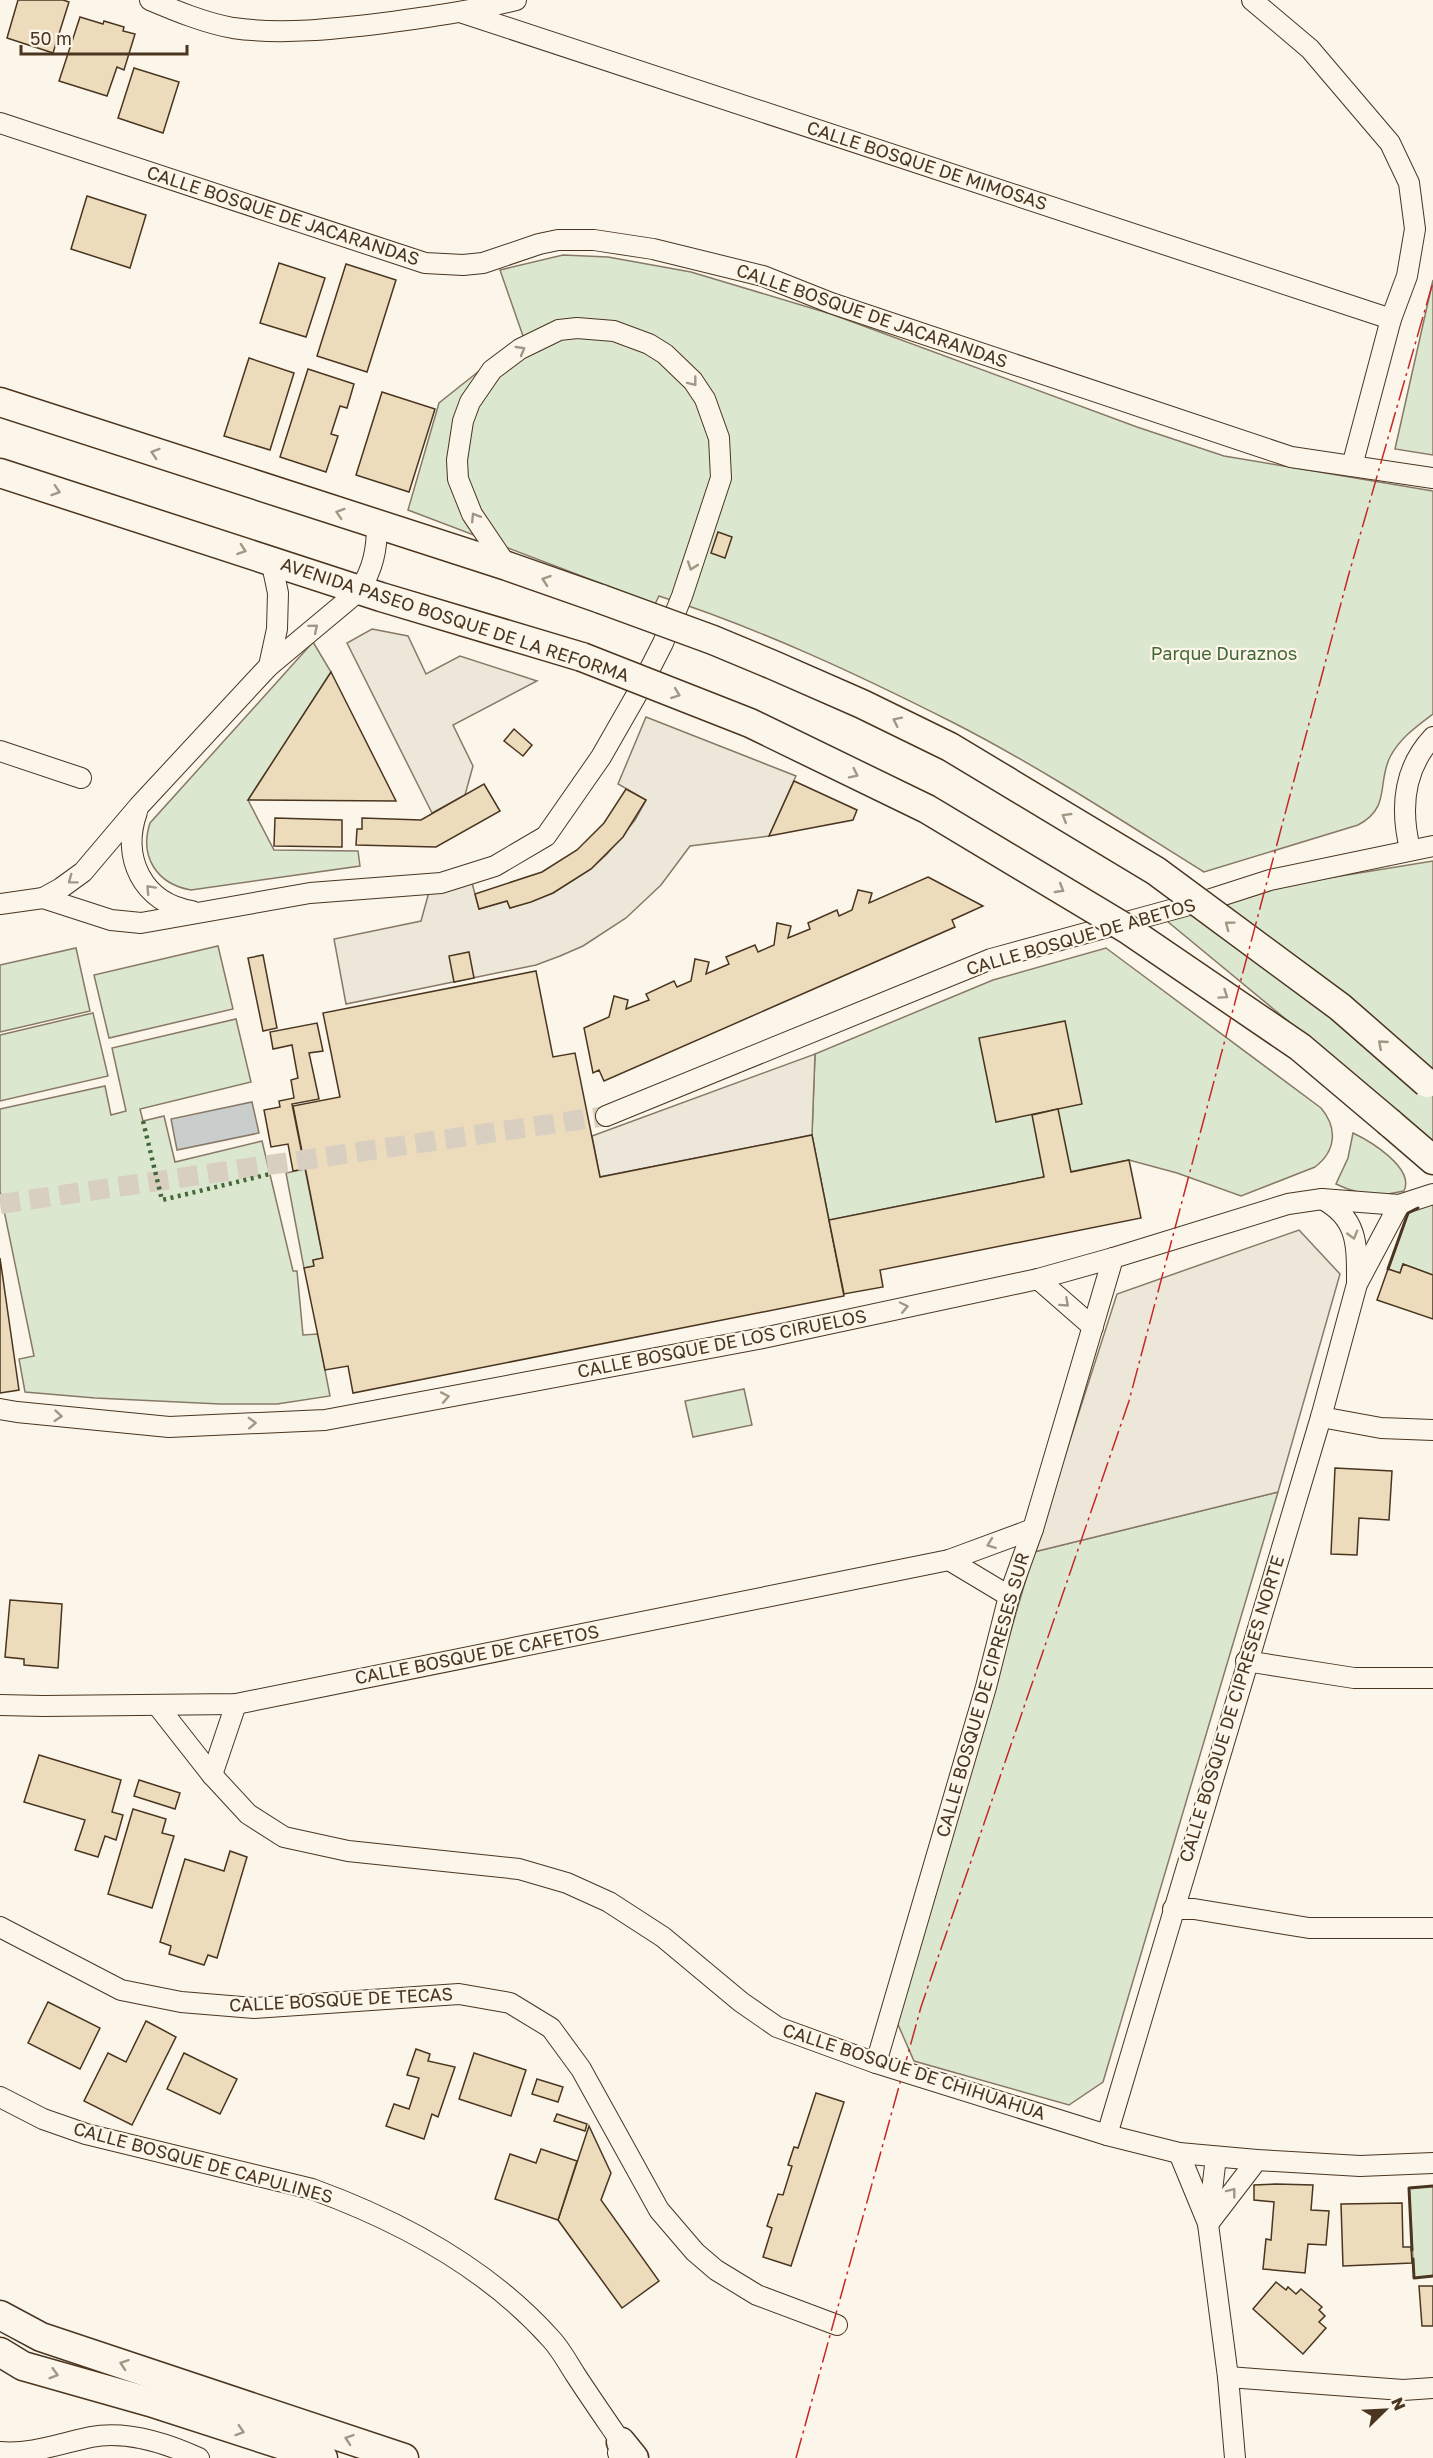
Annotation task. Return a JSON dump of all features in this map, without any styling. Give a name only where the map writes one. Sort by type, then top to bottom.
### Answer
[{"type":"main road","points":[[0,402],[507,566],[713,640],[862,704],[950,747],[1156,871],[1340,1007],[1430,1085]]},
{"type":"main road","name":"AVENIDA PASEO BOSQUE DE LA REFORMA","points":[[0,474],[360,590],[582,657],[750,723],[927,809],[1127,929],[1300,1047],[1433,1160]]},
{"type":"main road","points":[[0,2315],[41,2337],[154,2389],[323,2458]]},
{"type":"main road","points":[[0,2352],[23,2366],[154,2389],[404,2458]]},
{"type":"street","points":[[150,0],[183,14],[232,28],[287,31],[351,27],[463,13],[516,0]]},
{"type":"street","points":[[1252,0],[1310,49],[1390,143],[1409,183],[1415,229],[1407,276],[1391,319],[1352,466]]},
{"type":"street","name":"CALLE BOSQUE DE MIMOSAS","points":[[463,13],[1391,319]]},
{"type":"street","name":"CALLE BOSQUE DE JACARANDAS","points":[[0,123],[425,263],[463,265],[483,263],[539,244],[576,239],[653,249],[752,273],[831,303],[1291,457],[1433,478]]},
{"type":"street","points":[[43,898],[128,923],[141,923],[202,910],[310,893],[441,883],[495,866],[546,836],[600,757],[663,644],[682,596],[721,478],[719,438],[705,399],[693,381],[665,354],[649,344],[614,331],[577,328],[559,330],[530,344],[492,370],[470,402],[463,421],[459,440],[458,469],[464,497],[472,514],[507,566]]},
{"type":"street","points":[[0,904],[43,898],[83,872],[139,806],[269,666],[360,590],[369,574],[377,550],[377,525]]},
{"type":"street","points":[[269,666],[277,629],[278,593],[271,560]]},
{"type":"street","points":[[1410,849],[1405,829],[1405,793],[1413,764],[1433,737]]},
{"type":"street","points":[[0,752],[81,778]]},
{"type":"street","points":[[139,806],[132,828],[130,845],[140,878],[165,902],[181,909],[202,910]]},
{"type":"street","name":"CALLE BOSQUE DE ABETOS","points":[[606,1116],[991,959],[1211,899],[1270,880],[1433,846]]},
{"type":"street","name":"CALLE BOSQUE DE LOS CIRUELOS","points":[[0,1409],[169,1427],[325,1420],[763,1338],[1038,1279],[1288,1204],[1322,1199],[1399,1205],[1433,1194]]},
{"type":"street","name":"CALLE BOSQUE DE CIPRESES NORTE","points":[[1322,1199],[1341,1212],[1353,1232],[1357,1284]]},
{"type":"street","name":"CALLE BOSQUE DE CIPRESES NORTE","points":[[1107,2134],[1246,1661],[1321,1417],[1357,1284],[1399,1205]]},
{"type":"street","name":"CALLE BOSQUE DE CIPRESES SUR","points":[[876,2063],[986,1687],[1009,1596],[1033,1528],[1113,1258]]},
{"type":"street","points":[[1038,1279],[1093,1328]]},
{"type":"street","points":[[1321,1417],[1381,1428],[1433,1430]]},
{"type":"street","name":"CALLE BOSQUE DE CAFETOS","points":[[0,1705],[236,1704],[949,1560],[1033,1528]]},
{"type":"street","points":[[949,1560],[1009,1596]]},
{"type":"street","points":[[1246,1661],[1354,1678],[1433,1678]]},
{"type":"street","points":[[212,1775],[236,1704]]},
{"type":"street","name":"CALLE BOSQUE DE CHIHUAHUA","points":[[157,1705],[212,1775],[248,1814],[284,1837],[348,1851],[519,1869],[567,1883],[609,1902],[663,1937],[741,2002],[777,2027],[876,2063],[1107,2134],[1179,2153],[1360,2166],[1433,2163]]},
{"type":"street","points":[[1173,1909],[1194,1909],[1309,1928],[1433,1928]]},
{"type":"street","name":"CALLE BOSQUE DE TECAS","points":[[0,1927],[122,1990],[181,2002],[254,2008],[459,1994],[510,2003],[550,2028],[581,2069],[659,2210],[695,2252],[716,2270],[757,2295],[837,2325]]},
{"type":"street","name":"CALLE BOSQUE DE CAPULINES","points":[[0,2097],[43,2119],[86,2134],[312,2189],[354,2205],[411,2232],[501,2292],[553,2341],[624,2453]]},
{"type":"street","points":[[1179,2153],[1208,2224]]},
{"type":"street","points":[[1216,2157],[1208,2224],[1228,2377],[1235,2458]]},
{"type":"street","points":[[1208,2224],[1257,2160]]},
{"type":"street","points":[[1228,2377],[1403,2390],[1433,2388]]},
{"type":"street","points":[[0,2452],[22,2452],[94,2436],[118,2435],[168,2446],[199,2458]]},
{"type":"green space","name":"Parque Duraznos","points":[[563,255],[608,257],[691,272],[831,314],[1137,427],[1224,456],[1433,491],[1433,714],[1409,733],[1394,750],[1386,767],[1379,803],[1375,811],[1358,825],[1204,872],[1018,758],[954,723],[846,670],[697,609],[659,596],[655,604],[408,510],[439,403],[523,336],[500,270]]},
{"type":"green space","points":[[1433,280],[1433,455],[1395,449]]},
{"type":"green space","points":[[313,642],[331,672],[248,800],[274,850],[358,851],[360,866],[191,890],[169,882],[160,875],[149,858],[147,835],[150,823]]},
{"type":"green space","points":[[1433,861],[1433,1152],[1426,1135],[1150,907]]},
{"type":"green space","points":[[218,946],[233,1009],[109,1038],[94,975]]},
{"type":"green space","points":[[76,948],[90,1011],[0,1032],[0,965]]},
{"type":"green space","points":[[1106,948],[1321,1108],[1332,1131],[1331,1147],[1322,1161],[1315,1167],[1241,1196],[1177,1173],[1129,1160],[829,1220],[812,1135],[815,1054],[993,980]]},
{"type":"green space","points":[[93,1013],[108,1076],[0,1101],[0,1035]]},
{"type":"green space","points":[[236,1019],[251,1082],[140,1109],[143,1121],[164,1116],[175,1162],[262,1141],[293,1271],[297,1271],[303,1335],[318,1334],[330,1396],[277,1404],[220,1404],[25,1392],[19,1359],[34,1356],[0,1191],[0,1109],[105,1086],[111,1115],[126,1111],[112,1048]]},
{"type":"green space","points":[[1353,1133],[1380,1149],[1397,1165],[1406,1182],[1404,1191],[1369,1194],[1336,1184],[1348,1158]]},
{"type":"green space","points":[[305,1169],[323,1258],[313,1260],[314,1266],[304,1268],[286,1173]]},
{"type":"green space","points":[[1429,1203],[1433,1206],[1433,1275],[1403,1264],[1400,1273],[1388,1269],[1408,1213]]},
{"type":"green space","points":[[744,1389],[752,1425],[693,1437],[685,1401]]},
{"type":"green space","points":[[1278,1492],[1103,2082],[1069,2105],[914,2061],[896,2020],[1034,1552]]},
{"type":"green space","points":[[1433,2186],[1433,2276],[1414,2278],[1409,2188]]},
{"type":"shaded area","points":[[372,629],[408,636],[426,674],[460,656],[537,681],[453,725],[473,766],[465,795],[432,813],[347,643]]},
{"type":"shaded area","points":[[646,717],[796,776],[769,836],[690,846],[661,885],[626,918],[583,946],[560,956],[536,965],[346,1004],[334,939],[421,921],[429,892],[472,883],[479,909],[507,901],[510,908],[553,893],[591,869],[607,854],[635,820],[646,800],[618,784]]},
{"type":"shaded area","points":[[815,1054],[812,1135],[600,1177],[592,1136]]},
{"type":"shaded area","points":[[252,1102],[259,1133],[177,1150],[171,1119]]},
{"type":"shaded area","points":[[1299,1230],[1340,1274],[1278,1492],[1034,1552],[1117,1294]]},
{"type":"building","points":[[18,0],[69,2],[53,53],[7,38]]},
{"type":"building","points":[[80,17],[124,27],[123,31],[135,34],[124,70],[117,67],[107,96],[59,81]]},
{"type":"building","points":[[134,68],[179,82],[163,133],[118,118]]},
{"type":"building","points":[[87,196],[146,215],[130,268],[71,249]]},
{"type":"building","points":[[279,263],[325,278],[306,337],[260,323]]},
{"type":"building","points":[[346,264],[396,280],[367,372],[317,356]]},
{"type":"building","points":[[249,358],[294,373],[270,450],[224,436]]},
{"type":"building","points":[[308,369],[354,384],[347,408],[340,406],[331,434],[338,436],[326,472],[280,457]]},
{"type":"building","points":[[382,392],[435,409],[409,492],[356,475]]},
{"type":"building","points":[[718,532],[732,537],[725,558],[711,553]]},
{"type":"building","points":[[331,672],[396,801],[248,800]]},
{"type":"building","points":[[514,729],[532,745],[523,756],[504,741]]},
{"type":"building","points":[[794,781],[857,810],[853,820],[769,836]]},
{"type":"building","points":[[484,784],[500,811],[436,847],[356,845],[357,829],[362,829],[362,818],[421,820]]},
{"type":"building","points":[[626,789],[646,800],[623,837],[591,869],[553,893],[531,902],[510,908],[507,901],[479,909],[475,894],[542,872],[577,850],[604,823]]},
{"type":"building","points":[[275,818],[342,820],[342,847],[274,846]]},
{"type":"building","points":[[928,877],[983,906],[952,920],[955,927],[604,1081],[599,1070],[593,1073],[584,1028],[609,1017],[614,996],[628,1000],[626,1009],[649,1000],[646,994],[674,981],[677,987],[691,981],[695,959],[709,962],[706,974],[729,964],[726,957],[755,945],[758,952],[774,945],[777,923],[791,926],[788,938],[810,929],[808,923],[837,910],[839,916],[852,910],[858,890],[872,893],[869,903]]},
{"type":"building","points":[[469,952],[474,978],[454,982],[449,956]]},
{"type":"building","points":[[263,955],[277,1028],[263,1031],[248,958]]},
{"type":"building","points":[[536,971],[553,1057],[575,1053],[600,1177],[812,1135],[844,1296],[353,1393],[348,1366],[325,1370],[304,1268],[314,1266],[313,1260],[323,1258],[293,1106],[340,1097],[323,1013]]},
{"type":"building","points":[[1065,1021],[1082,1104],[996,1122],[979,1038]]},
{"type":"building","points":[[317,1023],[323,1051],[309,1053],[319,1099],[292,1104],[305,1169],[293,1171],[288,1144],[271,1147],[264,1110],[280,1107],[279,1101],[294,1098],[291,1080],[298,1078],[292,1045],[273,1049],[270,1032]]},
{"type":"building","points":[[1058,1109],[1071,1172],[1129,1160],[1141,1218],[880,1270],[883,1287],[844,1294],[829,1220],[1044,1177],[1032,1115]]},
{"type":"building","points":[[0,1258],[19,1390],[0,1393]]},
{"type":"building","points":[[1403,1264],[1433,1275],[1433,1319],[1377,1300],[1388,1269],[1400,1273]]},
{"type":"building","points":[[1335,1468],[1392,1471],[1389,1520],[1359,1518],[1357,1555],[1331,1554]]},
{"type":"building","points":[[10,1600],[62,1604],[58,1668],[24,1665],[24,1659],[5,1657]]},
{"type":"building","points":[[39,1755],[121,1780],[112,1812],[123,1815],[116,1840],[105,1836],[98,1857],[75,1850],[85,1820],[24,1802]]},
{"type":"building","points":[[139,1780],[180,1793],[175,1809],[134,1796]]},
{"type":"building","points":[[133,1809],[166,1819],[162,1833],[174,1836],[152,1908],[108,1894]]},
{"type":"building","points":[[230,1851],[247,1857],[217,1958],[208,1955],[204,1965],[169,1954],[171,1946],[160,1942],[185,1859],[224,1871]]},
{"type":"building","points":[[48,2002],[100,2028],[80,2069],[28,2043]]},
{"type":"building","points":[[146,2021],[176,2037],[132,2125],[84,2101],[108,2053],[126,2062]]},
{"type":"building","points":[[416,2049],[430,2054],[428,2061],[455,2067],[438,2117],[432,2114],[424,2139],[386,2126],[394,2104],[409,2109],[419,2078],[407,2075]]},
{"type":"building","points":[[184,2053],[237,2079],[220,2114],[167,2089]]},
{"type":"building","points":[[474,2053],[526,2070],[511,2116],[459,2099]]},
{"type":"building","points":[[537,2079],[563,2087],[558,2102],[532,2094]]},
{"type":"building","points":[[816,2093],[844,2102],[791,2266],[763,2257],[772,2228],[767,2226],[778,2194],[783,2195],[792,2166],[788,2165],[794,2147],[798,2148]]},
{"type":"building","points":[[557,2114],[587,2124],[585,2131],[554,2121]]},
{"type":"building","points":[[589,2126],[611,2173],[601,2200],[659,2281],[622,2308],[558,2220]]},
{"type":"building","points":[[541,2149],[577,2161],[558,2220],[495,2199],[510,2154],[536,2163]]},
{"type":"building","points":[[1254,2185],[1313,2185],[1311,2210],[1329,2211],[1326,2245],[1308,2244],[1305,2273],[1263,2269],[1266,2239],[1271,2240],[1274,2202],[1254,2200]]},
{"type":"building","points":[[1402,2203],[1403,2247],[1411,2247],[1412,2263],[1343,2266],[1341,2204]]},
{"type":"building","points":[[1276,2282],[1286,2290],[1288,2287],[1296,2294],[1301,2289],[1322,2307],[1319,2310],[1325,2316],[1319,2322],[1326,2328],[1303,2354],[1253,2309]]},
{"type":"building","points":[[1419,2286],[1433,2286],[1433,2326],[1422,2326]]},
{"type":"tunnel","points":[[0,1204],[606,1116]]},
{"type":"hedge","points":[[143,1121],[162,1200],[270,1174]]},
{"type":"wall","points":[[1388,1269],[1408,1213],[1418,1208]]},
{"type":"wall","points":[[1412,2250],[1409,2188],[1433,2186]]},
{"type":"wall","points":[[1413,2259],[1414,2278],[1433,2276]]},
{"type":"power","points":[[796,2458],[921,2007],[1129,1401],[1348,577],[1433,282]]}]
